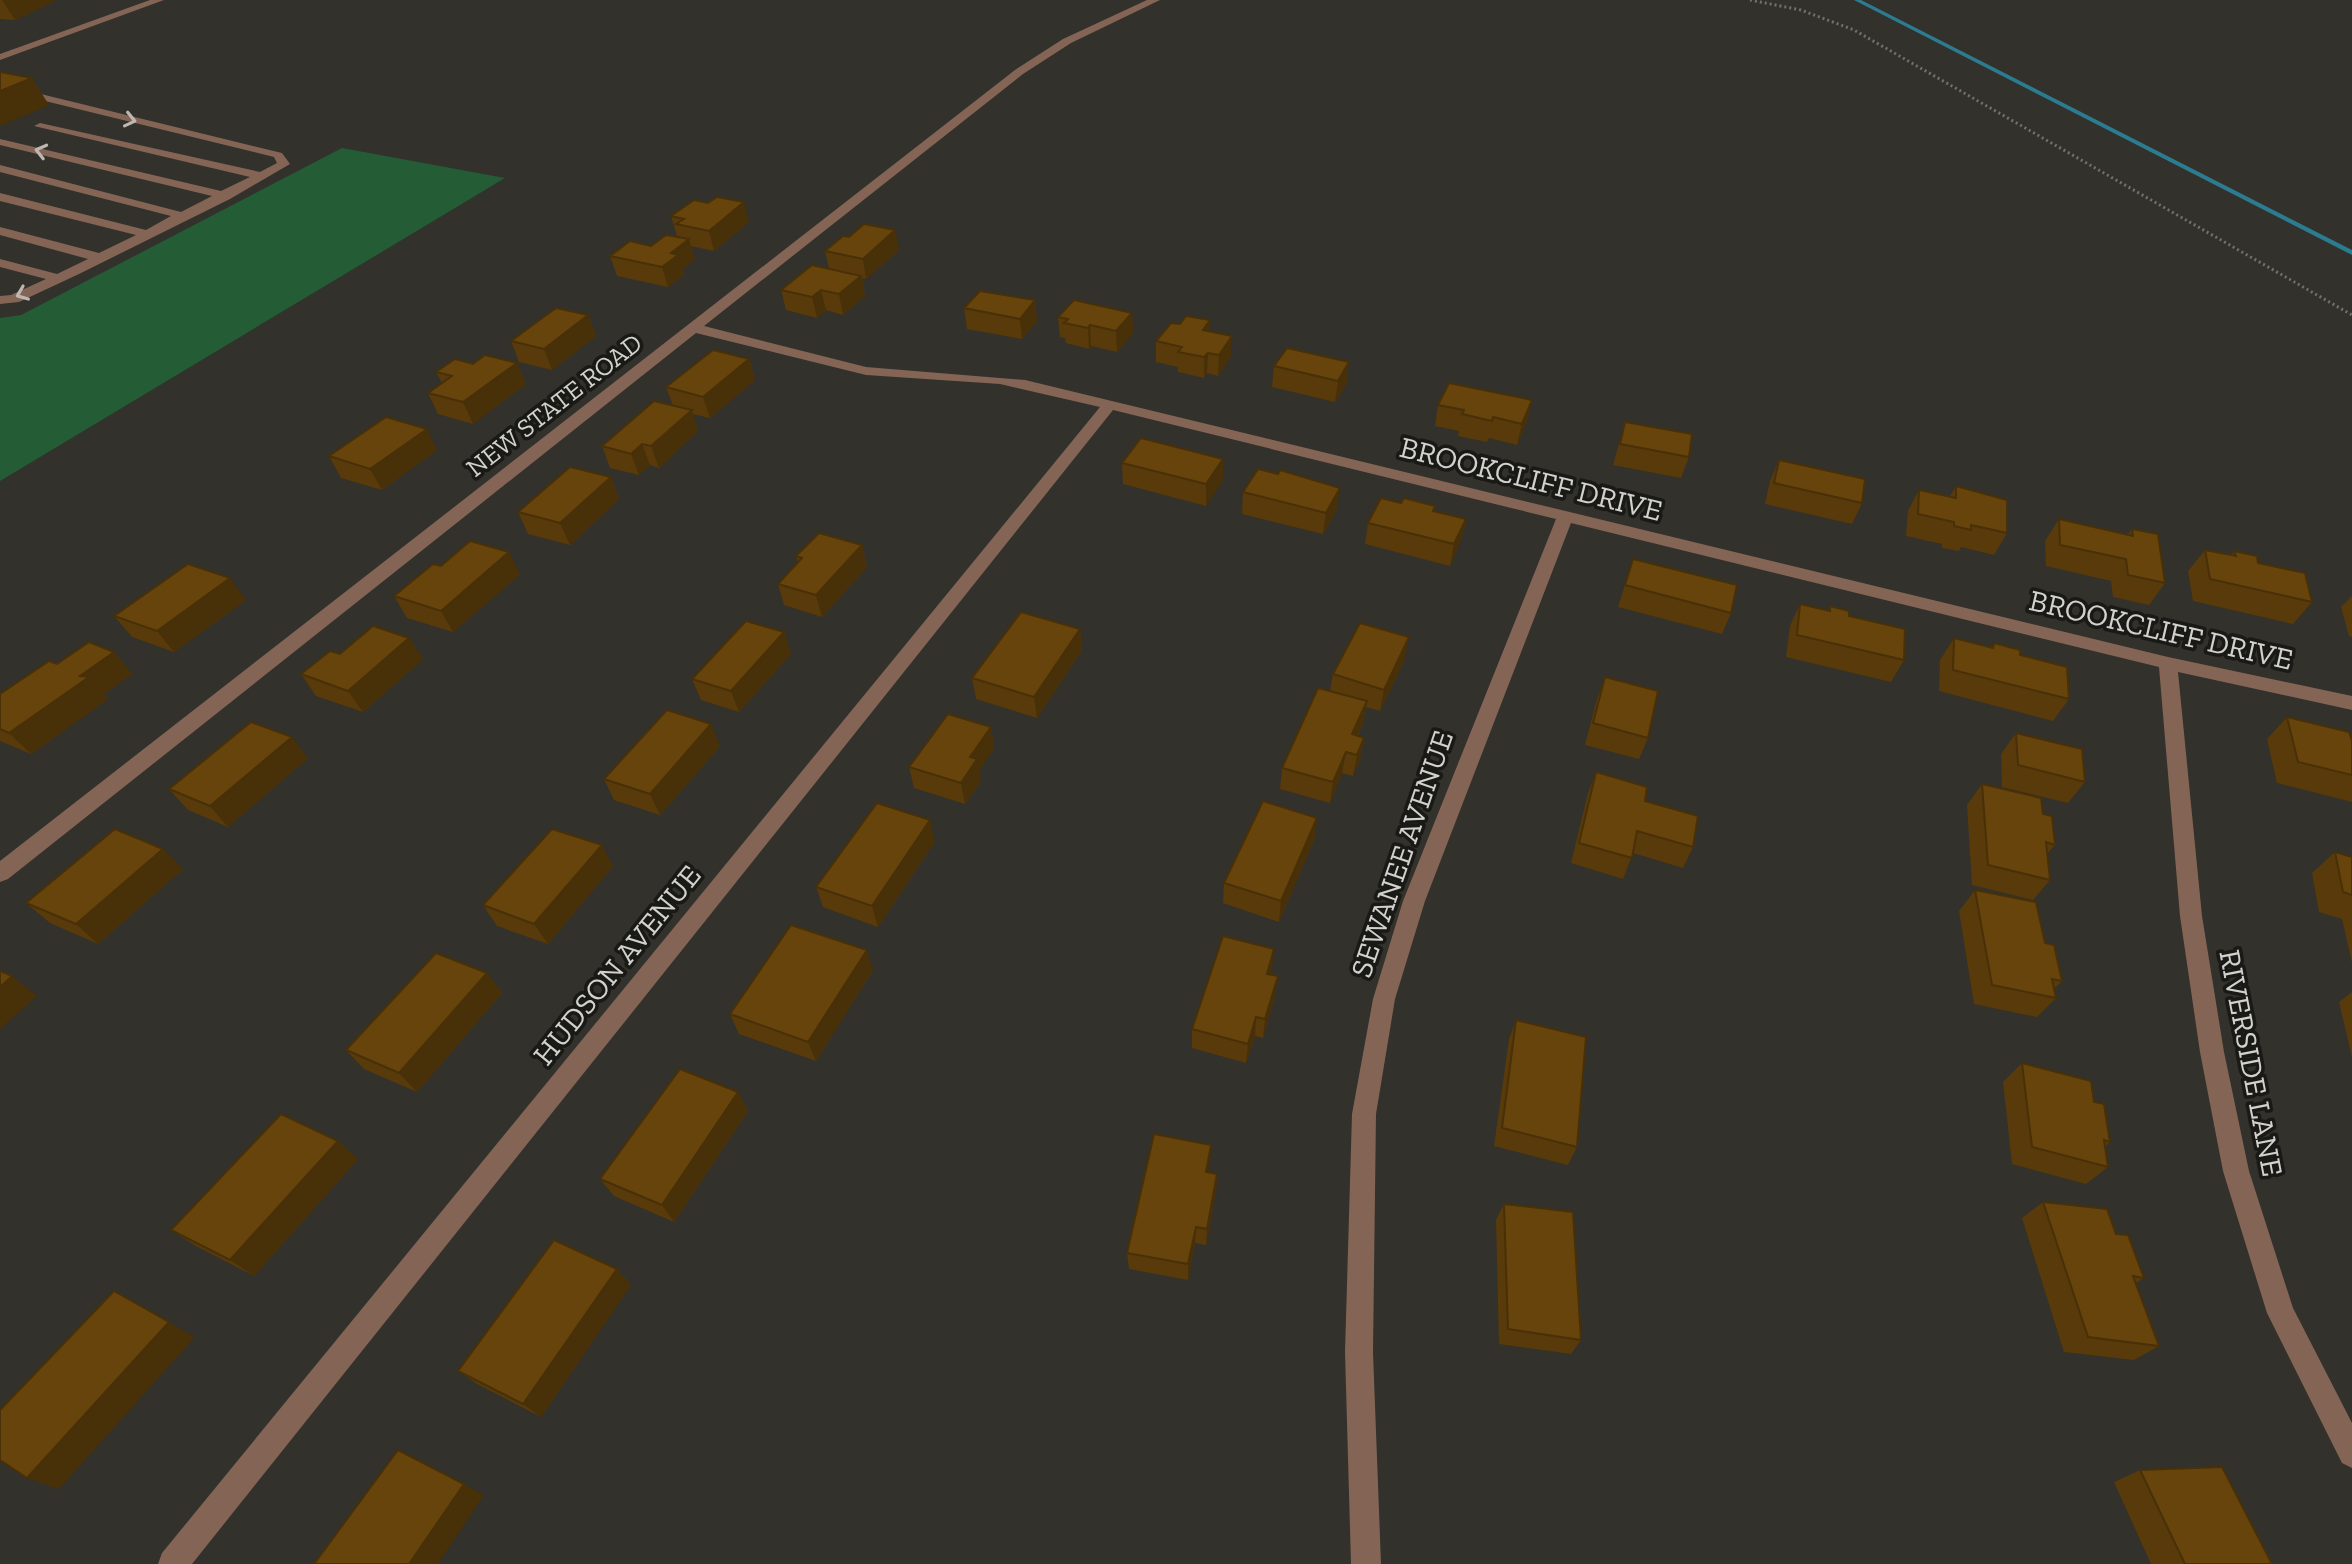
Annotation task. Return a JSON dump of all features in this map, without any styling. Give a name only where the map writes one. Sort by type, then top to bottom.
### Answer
[{"type":"street","points":[[0,57],[159,0]]},
{"type":"street","name":"NEW STATE ROAD","points":[[0,873],[1019,72],[1067,41],[1155,0]]},
{"type":"street","points":[[0,87],[278,155],[284,164],[101,258],[14,299],[0,300]]},
{"type":"street","points":[[1,142],[80,109]]},
{"type":"street","points":[[40,126],[263,176]]},
{"type":"street","points":[[1,142],[226,196]]},
{"type":"street","points":[[0,168],[184,216]]},
{"type":"street","points":[[0,197],[148,234]]},
{"type":"street","points":[[0,231],[101,258]]},
{"type":"street","points":[[0,263],[58,278]]},
{"type":"street","name":"BROOKCLIFF DRIVE","points":[[694,328],[866,371],[1000,380],[1110,404],[2168,663],[2352,703]]},
{"type":"street","name":"HUDSON AVENUE","points":[[173,1564],[1110,404]]},
{"type":"street","name":"SEWANEE AVENUE","points":[[1366,1564],[1359,1352],[1364,1114],[1384,999],[1414,901],[1565,516]]},
{"type":"street","name":"RIVERSIDE LANE","points":[[2168,663],[2191,916],[2212,1052],[2236,1171],[2281,1313],[2352,1453]]},
{"type":"path","points":[[1750,0],[1801,10],[1854,30],[2352,315]]},
{"type":"green space","points":[[342,148],[505,178],[0,481],[0,318],[21,315]]},
{"type":"building","points":[[0,72],[32,78],[0,91]]},
{"type":"building","points":[[717,197],[744,202],[709,231],[676,224],[684,219],[671,216],[694,200],[708,203]]},
{"type":"building","points":[[864,224],[895,230],[863,259],[825,251],[843,236],[849,237]]},
{"type":"building","points":[[666,235],[689,239],[671,253],[678,255],[662,267],[610,256],[630,241],[651,246]]},
{"type":"building","points":[[812,265],[861,276],[839,294],[821,290],[812,297],[781,290]]},
{"type":"building","points":[[980,291],[1035,300],[1020,319],[964,308]]},
{"type":"building","points":[[1074,300],[1132,313],[1116,331],[1064,323],[1068,319],[1058,317]]},
{"type":"building","points":[[556,308],[588,315],[544,349],[511,341]]},
{"type":"building","points":[[1186,316],[1210,320],[1203,330],[1232,336],[1219,355],[1208,353],[1204,357],[1178,352],[1182,347],[1156,341],[1171,323],[1180,324]]},
{"type":"building","points":[[1287,348],[1349,362],[1338,381],[1274,366]]},
{"type":"building","points":[[713,350],[749,359],[703,397],[666,387]]},
{"type":"building","points":[[485,355],[517,363],[463,402],[428,393],[452,376],[436,372],[455,359],[473,364]]},
{"type":"building","points":[[1449,383],[1532,400],[1522,424],[1493,417],[1492,421],[1462,414],[1464,410],[1438,405]]},
{"type":"building","points":[[654,401],[692,410],[651,446],[642,444],[631,454],[602,446]]},
{"type":"building","points":[[386,417],[427,429],[370,469],[329,456]]},
{"type":"building","points":[[1625,422],[1692,434],[1689,457],[1620,444]]},
{"type":"building","points":[[1141,438],[1223,459],[1206,484],[1122,463]]},
{"type":"building","points":[[1779,460],[1865,479],[1862,503],[1774,483]]},
{"type":"building","points":[[570,467],[611,477],[560,523],[518,512]]},
{"type":"building","points":[[1258,469],[1278,474],[1280,470],[1340,488],[1326,513],[1243,492]]},
{"type":"building","points":[[1956,486],[2007,500],[2007,533],[1971,525],[1971,530],[1954,526],[1954,522],[1918,514],[1919,490],[1956,498]]},
{"type":"building","points":[[1381,498],[1401,503],[1404,498],[1435,506],[1433,511],[1466,519],[1454,544],[1368,523]]},
{"type":"building","points":[[2059,519],[2133,536],[2132,529],[2158,534],[2165,583],[2128,575],[2126,559],[2060,545]]},
{"type":"building","points":[[819,533],[862,545],[816,595],[778,584],[802,558],[796,556]]},
{"type":"building","points":[[470,541],[509,552],[441,611],[394,596],[433,564],[441,566]]},
{"type":"building","points":[[2205,550],[2236,556],[2234,551],[2257,556],[2258,563],[2305,573],[2312,602],[2210,579]]},
{"type":"building","points":[[1633,559],[1737,585],[1731,613],[1625,585]]},
{"type":"building","points":[[188,564],[230,578],[157,631],[114,616]]},
{"type":"building","points":[[1800,604],[1830,611],[1830,606],[1849,611],[1849,616],[1905,629],[1904,660],[1797,635]]},
{"type":"building","points":[[1021,612],[1080,629],[1034,697],[972,678]]},
{"type":"building","points":[[746,621],[784,632],[731,691],[692,679]]},
{"type":"building","points":[[1360,623],[1409,637],[1384,690],[1333,674]]},
{"type":"building","points":[[373,626],[409,638],[348,691],[301,674],[330,651],[340,654]]},
{"type":"building","points":[[1954,638],[1993,648],[1994,643],[2020,650],[2020,655],[2067,667],[2069,699],[1953,670]]},
{"type":"building","points":[[89,642],[114,652],[80,676],[89,677],[9,733],[0,729],[0,694],[49,661],[57,664]]},
{"type":"building","points":[[1605,677],[1658,691],[1648,738],[1593,723]]},
{"type":"building","points":[[1318,688],[1367,701],[1352,734],[1364,738],[1357,755],[1346,752],[1333,782],[1282,768]]},
{"type":"building","points":[[667,710],[711,724],[650,794],[604,779]]},
{"type":"building","points":[[948,714],[991,727],[970,757],[977,759],[961,783],[909,767]]},
{"type":"building","points":[[2287,717],[2349,732],[2352,775],[2298,762]]},
{"type":"building","points":[[251,722],[292,737],[210,806],[169,789]]},
{"type":"building","points":[[2016,733],[2082,749],[2085,782],[2018,765]]},
{"type":"building","points":[[1596,772],[1647,787],[1645,801],[1698,816],[1693,847],[1637,831],[1632,858],[1579,843]]},
{"type":"building","points":[[1982,784],[2041,798],[2043,814],[2052,816],[2055,845],[2046,842],[2050,880],[1988,865]]},
{"type":"building","points":[[1263,801],[1317,818],[1281,901],[1224,883]]},
{"type":"building","points":[[877,803],[930,820],[872,906],[816,887]]},
{"type":"building","points":[[115,829],[163,849],[76,924],[26,903]]},
{"type":"building","points":[[552,829],[602,845],[534,924],[483,905]]},
{"type":"building","points":[[2335,852],[2352,857],[2352,895],[2343,892]]},
{"type":"building","points":[[1975,890],[2036,902],[2045,943],[2054,945],[2062,981],[2052,979],[2056,998],[1992,985]]},
{"type":"building","points":[[791,925],[867,950],[808,1042],[730,1014]]},
{"type":"building","points":[[1223,936],[1274,949],[1267,974],[1278,976],[1265,1019],[1256,1017],[1248,1044],[1192,1029]]},
{"type":"building","points":[[436,953],[487,973],[399,1073],[346,1050]]},
{"type":"building","points":[[0,971],[12,976],[0,987]]},
{"type":"building","points":[[1516,1020],[1586,1037],[1577,1147],[1502,1128]]},
{"type":"building","points":[[2022,1063],[2091,1081],[2094,1102],[2104,1104],[2110,1142],[2104,1140],[2108,1167],[2032,1147]]},
{"type":"building","points":[[680,1069],[738,1092],[662,1205],[600,1179]]},
{"type":"building","points":[[281,1114],[338,1141],[230,1260],[171,1230]]},
{"type":"building","points":[[1154,1134],[1211,1145],[1206,1172],[1217,1174],[1207,1229],[1196,1227],[1188,1264],[1127,1253]]},
{"type":"building","points":[[2043,1202],[2107,1209],[2116,1234],[2128,1235],[2144,1278],[2133,1276],[2159,1346],[2088,1337]]},
{"type":"building","points":[[1504,1204],[1573,1212],[1581,1340],[1508,1329]]},
{"type":"building","points":[[554,1240],[617,1269],[523,1404],[458,1371]]},
{"type":"building","points":[[114,1291],[169,1322],[27,1478],[0,1460],[0,1410]]},
{"type":"building","points":[[398,1450],[464,1484],[409,1564],[314,1564]]},
{"type":"building","points":[[2222,1467],[2272,1564],[2185,1564],[2140,1470]]},
{"type":"waterway","points":[[1857,0],[2352,253]]}]
